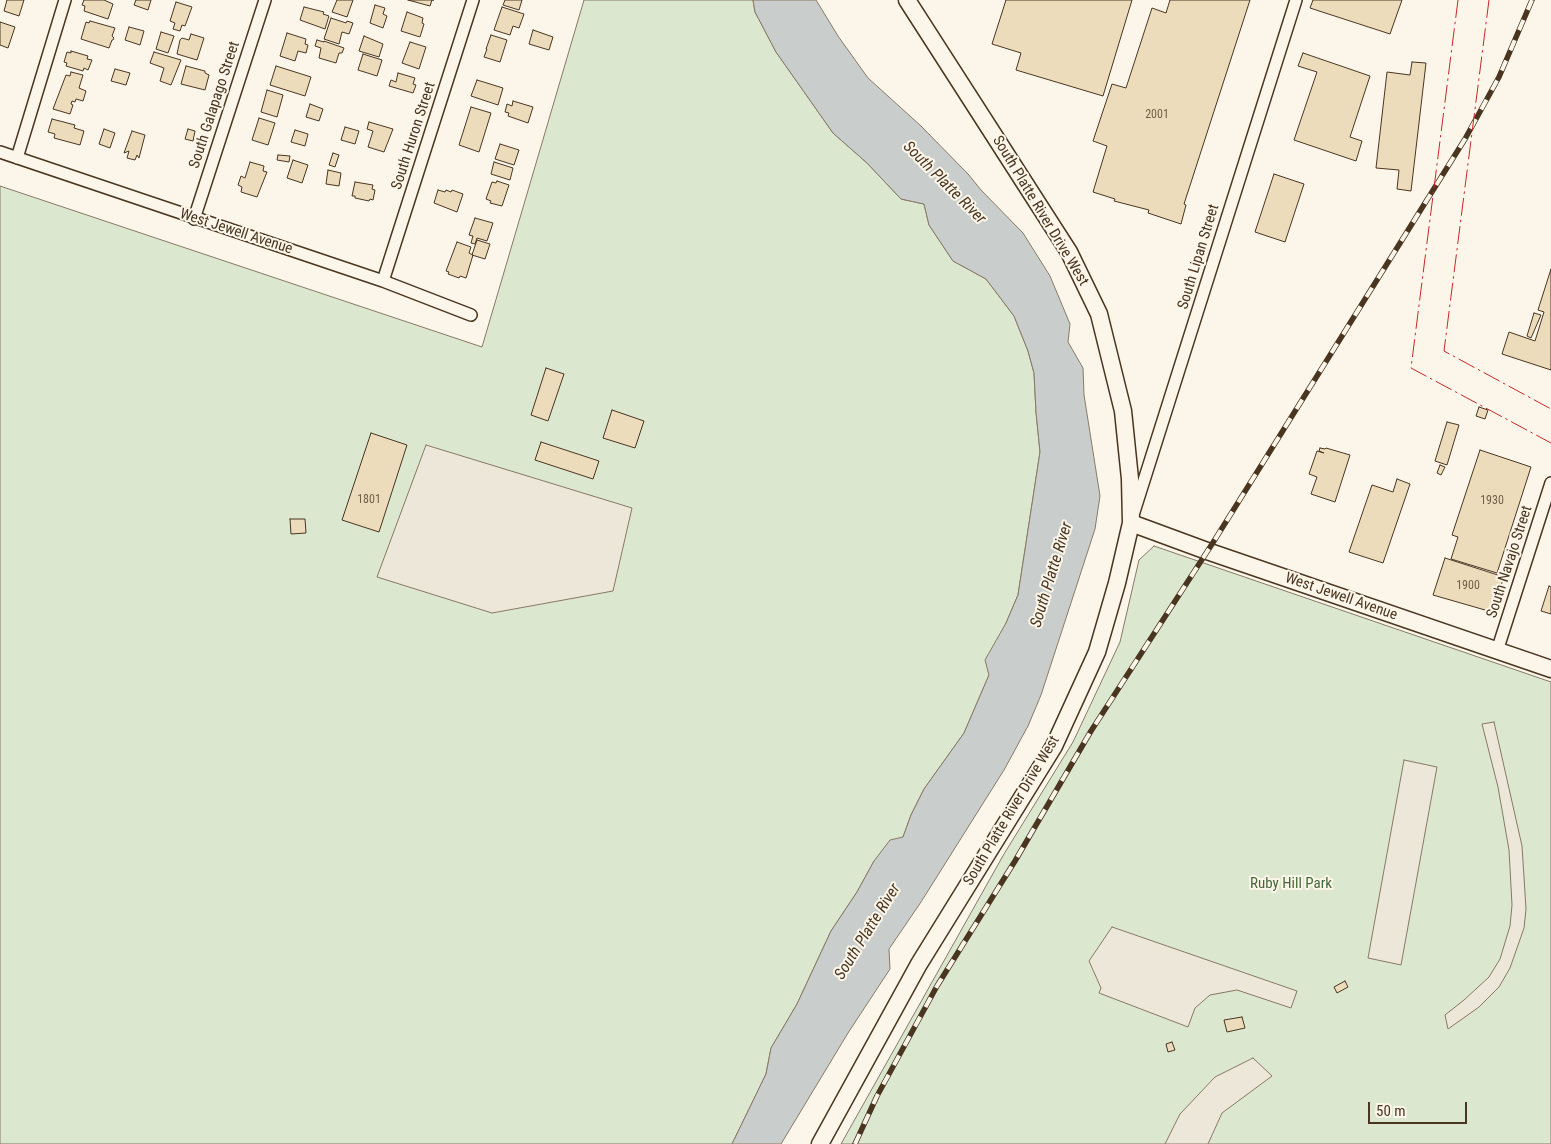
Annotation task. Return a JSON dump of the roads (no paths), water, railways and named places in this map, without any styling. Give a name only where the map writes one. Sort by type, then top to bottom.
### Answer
[{"type":"street","points":[[17,158],[65,0]]},
{"type":"street","name":"South Galapago Street","points":[[194,219],[265,0]]},
{"type":"street","name":"South Huron Street","points":[[383,281],[473,0]]},
{"type":"street","name":"South Platte River Drive West","points":[[820,1144],[919,964],[1054,746],[1096,652],[1117,583],[1131,523],[1130,479],[1123,411],[1100,314],[1069,252],[907,0]]},
{"type":"street","name":"South Lipan Street","points":[[1131,523],[1296,0]]},
{"type":"street","name":"West Jewell Avenue","points":[[0,152],[194,219],[383,281],[471,315]]},
{"type":"street","name":"South Navajo Street","points":[[1497,651],[1551,483]]},
{"type":"street","name":"West Jewell Avenue","points":[[1131,523],[1551,669]]},
{"type":"water","name":"South Platte River","points":[[753,0],[816,0],[838,36],[868,78],[921,126],[1023,233],[1050,276],[1070,324],[1068,342],[1083,368],[1084,395],[1100,496],[1095,529],[1041,695],[1028,726],[1004,770],[921,902],[889,949],[890,969],[848,1033],[781,1144],[732,1144],[766,1074],[771,1048],[797,1004],[831,931],[857,892],[874,861],[890,840],[903,837],[924,789],[964,733],[989,675],[985,660],[1006,623],[1018,595],[1040,452],[1034,373],[1028,351],[1014,316],[986,279],[953,261],[929,225],[924,204],[901,199],[867,163],[833,133],[776,52],[755,12]]},
{"type":"railway","points":[[855,1144],[877,1096],[937,986],[1015,861],[1091,731],[1214,541],[1465,139],[1499,77],[1532,0]]},
{"type":"park label","name":"Ruby Hill Park","points":[[1291,884]]}]
